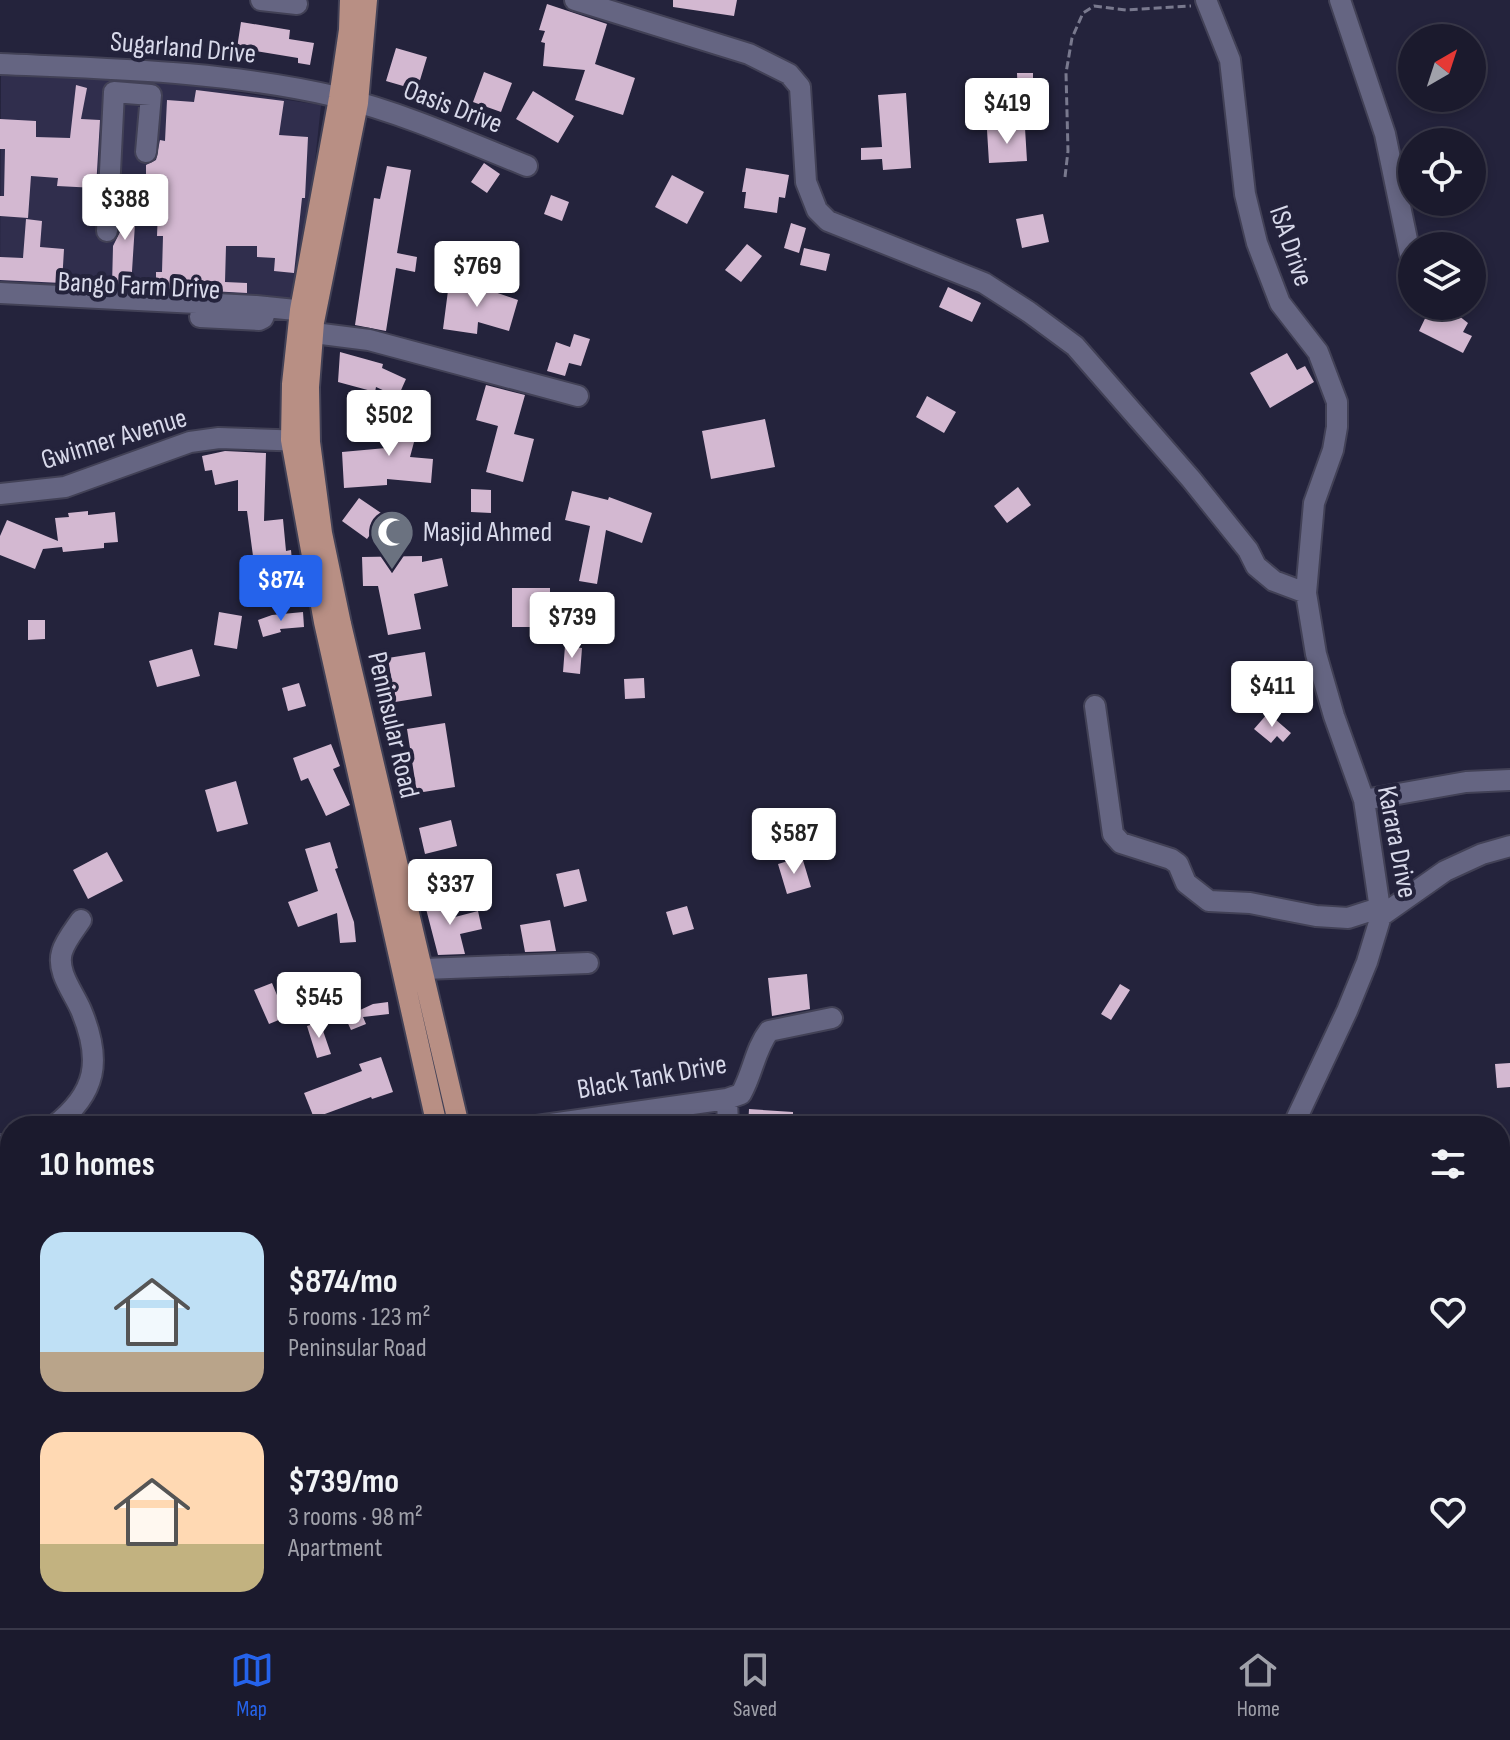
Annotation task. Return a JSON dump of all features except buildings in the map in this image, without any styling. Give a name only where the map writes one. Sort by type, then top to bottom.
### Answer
[{"type":"main road","name":"Peninsular Road","points":[[349,100],[350,0]]},
{"type":"main road","name":"Peninsular Road","points":[[367,0],[310,318],[309,387],[301,441],[324,622],[435,1116]]},
{"type":"main road","name":"Peninsular Road","points":[[301,441],[457,1116]]},
{"type":"street","points":[[261,0],[297,4]]},
{"type":"street","points":[[575,0],[749,54],[789,74],[800,87],[806,182],[817,210],[828,221],[984,283],[1075,346],[1191,479],[1248,550],[1256,566],[1274,581],[1306,593]]},
{"type":"street","points":[[1340,0],[1385,134],[1405,232]]},
{"type":"street","name":"ISA Drive","points":[[1207,3],[1230,60],[1245,194],[1257,243],[1280,303],[1318,352],[1337,402],[1333,450],[1314,503],[1306,593]]},
{"type":"street","name":"Sugarland Drive","points":[[0,64],[144,70],[271,84],[349,100]]},
{"type":"street","points":[[143,94],[144,70]]},
{"type":"street","points":[[107,231],[114,92],[151,95],[146,152]]},
{"type":"street","name":"Oasis Drive","points":[[349,100],[434,128],[527,166]]},
{"type":"street","points":[[0,293],[267,307],[310,318],[369,340],[578,396]]},
{"type":"street","name":"Bango Farm Drive","points":[[0,307],[247,320],[263,318],[267,307]]},
{"type":"street","name":"Gwinner Avenue","points":[[0,494],[65,487],[190,442],[219,438],[301,441]]},
{"type":"street","name":"Karara Drive","points":[[1306,593],[1316,654],[1364,800],[1380,912],[1445,871],[1482,854],[1510,846]]},
{"type":"street","points":[[1095,706],[1113,834],[1121,843],[1171,859],[1178,864],[1186,883],[1209,901],[1250,903],[1316,916],[1348,918],[1380,912],[1367,962],[1298,1116]]},
{"type":"street","points":[[1364,800],[1466,782],[1510,780]]},
{"type":"street","points":[[67,1116],[74,1111],[92,1081],[92,1048],[82,1011],[68,986],[61,962],[62,951],[81,920]]},
{"type":"street","points":[[424,969],[588,963]]},
{"type":"street","name":"Black Tank Drive","points":[[607,1116],[727,1099],[741,1094],[760,1043],[769,1031],[832,1018]]},
{"type":"street","points":[[727,1099],[728,1116]]},
{"type":"path","points":[[1065,177],[1068,151],[1066,73],[1072,38],[1083,13],[1094,6],[1126,10],[1207,3]]},
{"type":"shaded area","points":[[1,76],[131,76],[150,84],[155,80],[321,105],[303,274],[297,301],[0,290]]},
{"type":"place","name":"Masjid Ahmed","points":[[392,571]]}]
